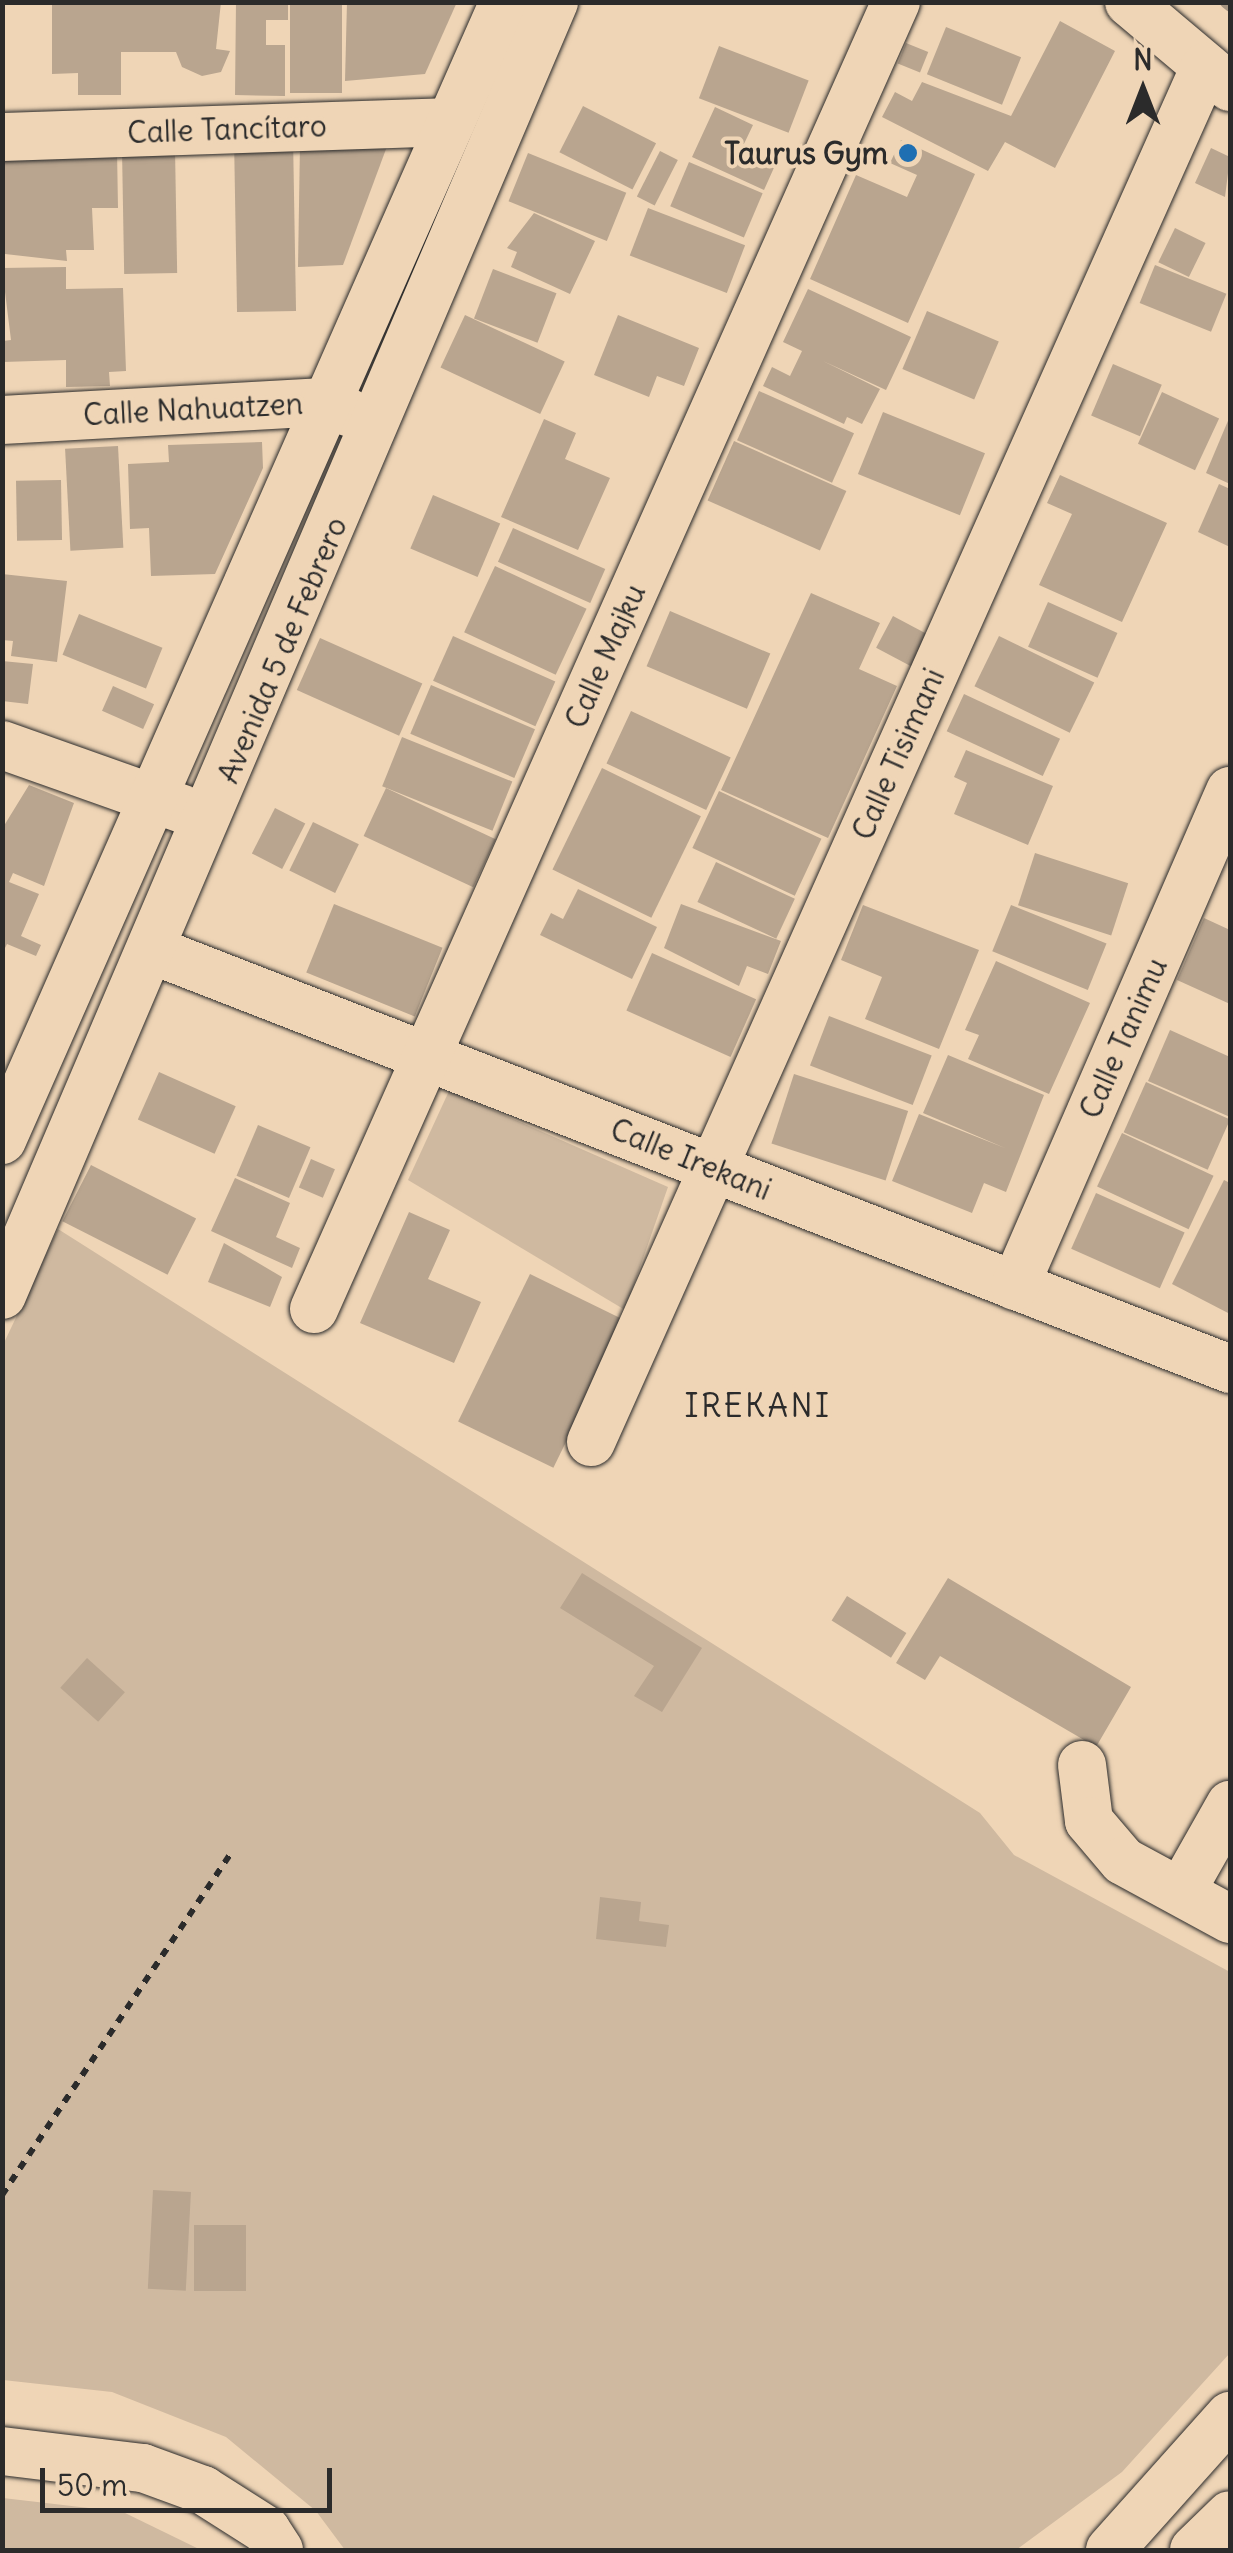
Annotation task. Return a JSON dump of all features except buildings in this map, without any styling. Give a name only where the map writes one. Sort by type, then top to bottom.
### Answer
[{"type":"street","name":"Avenida 5 de Febrero","points":[[2,1140],[324,402],[504,2]]},
{"type":"street","name":"Avenida 5 de Febrero","points":[[2,1295],[379,426],[554,2]]},
{"type":"street","name":"Calle Majku","points":[[314,1309],[896,2]]},
{"type":"street","points":[[1129,2],[1218,77]]},
{"type":"street","name":"Calle Tisimani","points":[[590,1442],[1218,77]]},
{"type":"street","name":"Calle Tancítaro","points":[[2,137],[451,122]]},
{"type":"street","name":"Calle Nahuatzen","points":[[2,420],[324,402],[379,426]]},
{"type":"street","points":[[2,745],[209,820]]},
{"type":"street","name":"Calle Tanimu","points":[[1015,1286],[1230,791]]},
{"type":"street","name":"Calle Irekani","points":[[152,950],[1230,1370]]},
{"type":"street","points":[[1082,1766],[1089,1821],[1123,1860],[1230,1919]]},
{"type":"street","points":[[1182,1890],[1230,1805]]},
{"type":"street","points":[[1110,2550],[1230,2416]]},
{"type":"street","points":[[2,2451],[142,2468],[202,2490],[266,2530],[279,2550]]},
{"type":"street","points":[[1194,2550],[1230,2514]]},
{"type":"path","points":[[2,2195],[232,1852]]},
{"type":"shaded area","points":[[449,1091],[668,1187],[625,1310],[408,1180]]},
{"type":"shaded area","points":[[58,1229],[980,1813],[1014,1855],[1230,1972],[1230,2353],[1122,2472],[1016,2550],[345,2550],[316,2511],[226,2437],[112,2392],[3,2380],[2,1347]]},
{"type":"shaded area","points":[[3,2498],[123,2512],[201,2550],[3,2550]]},
{"type":"waterway","points":[[1225,2],[1230,6]]},
{"type":"place","name":"Taurus Gym","points":[[908,153]]},
{"type":"district","name":"IREKANI","points":[[758,1406]]}]
